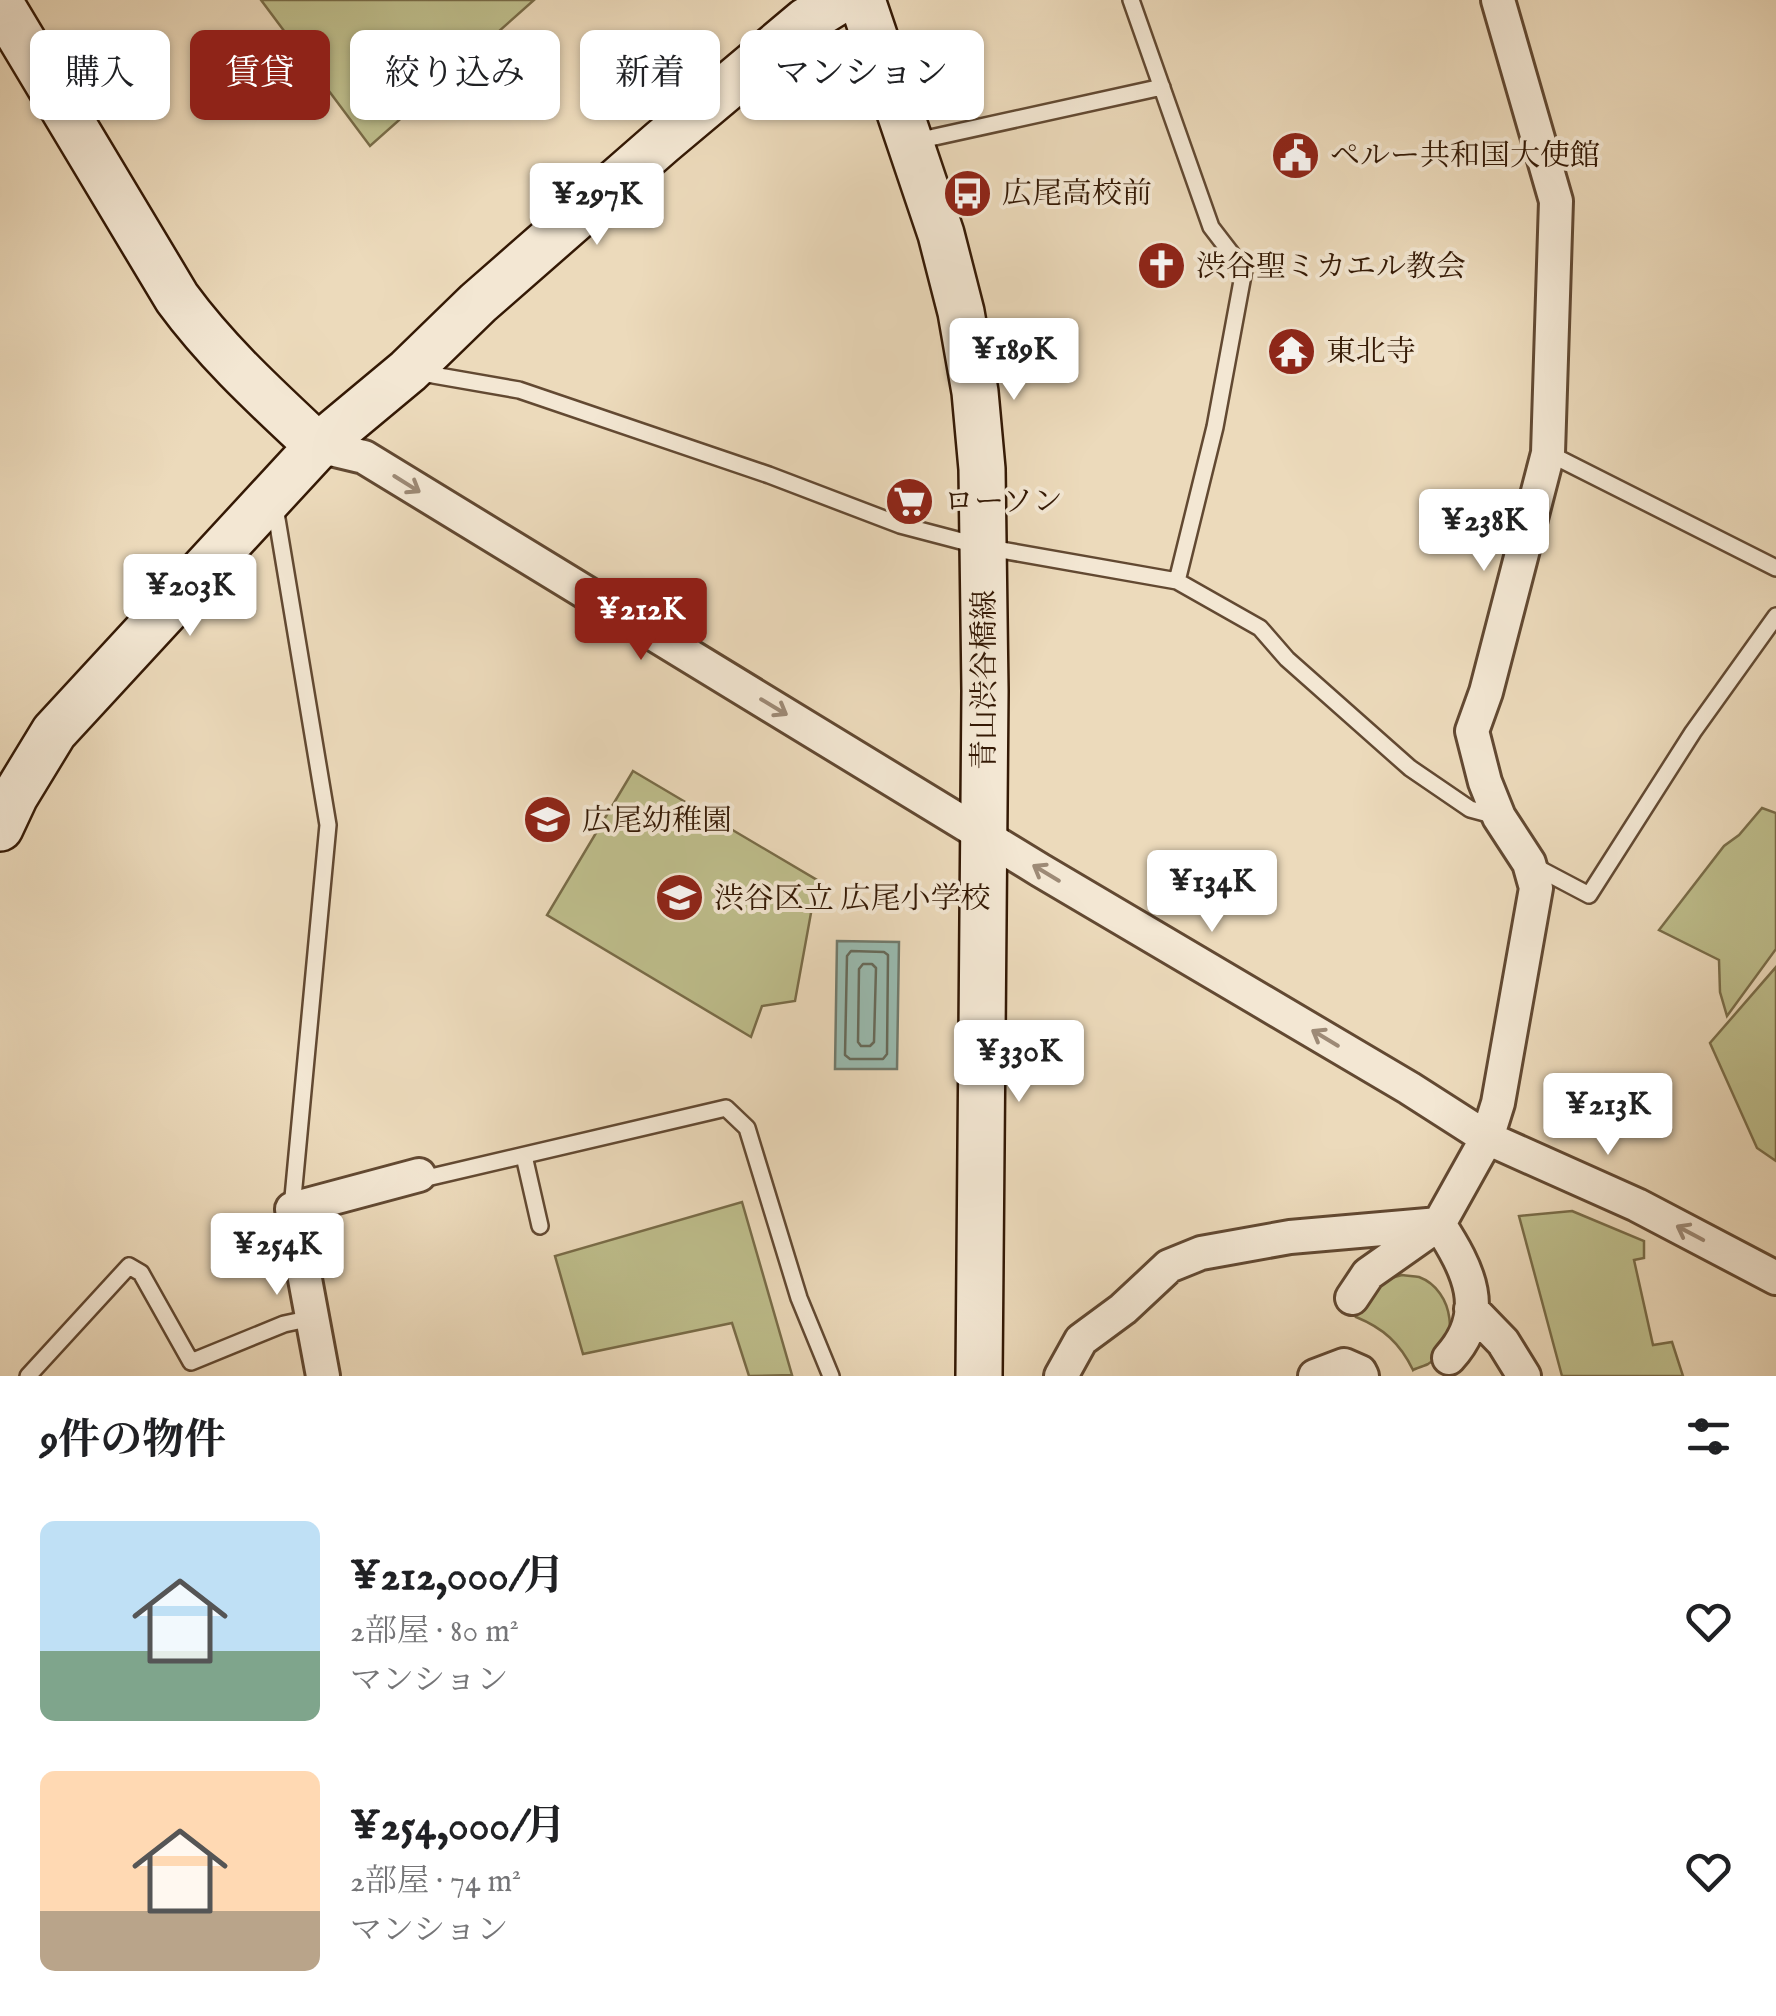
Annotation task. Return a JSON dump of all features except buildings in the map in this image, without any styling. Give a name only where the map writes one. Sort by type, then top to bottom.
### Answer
[{"type":"street","points":[[5,802],[54,732],[318,446],[408,371],[478,302],[662,142],[806,21],[840,0]]},
{"type":"street","name":"青山渋谷橋線","points":[[862,0],[941,234],[961,312],[979,431],[986,691],[979,1376]]},
{"type":"street","points":[[1352,1298],[1368,1274],[1439,1224],[1487,1138],[1498,1103],[1536,888],[1529,863],[1500,817],[1485,782],[1472,730],[1486,692],[1548,453],[1556,201],[1498,0]]},
{"type":"street","points":[[0,4],[202,333],[318,446],[364,457],[1487,1138],[1636,1205],[1776,1278]]},
{"type":"street","points":[[323,1376],[292,1209],[420,1175]]},
{"type":"street","points":[[1439,1224],[1470,1280],[1472,1310],[1464,1342],[1449,1358]]},
{"type":"street","points":[[1060,1376],[1081,1340],[1169,1266],[1201,1253],[1290,1237],[1439,1224]]},
{"type":"street","points":[[1472,1310],[1503,1342],[1524,1376]]},
{"type":"street","points":[[1315,1376],[1344,1365],[1358,1365]]},
{"type":"lane","points":[[1131,0],[1211,227],[1244,270],[1214,427],[1177,582]]},
{"type":"lane","points":[[911,142],[1162,87]]},
{"type":"lane","points":[[408,371],[519,390],[770,475],[900,525],[984,548],[1177,582],[1260,628],[1287,658],[1410,768],[1470,809],[1500,817]]},
{"type":"lane","points":[[1548,453],[1776,568]]},
{"type":"lane","points":[[272,493],[328,825],[292,1209]]},
{"type":"lane","points":[[1529,863],[1589,895],[1693,732],[1776,616]]},
{"type":"lane","points":[[420,1175],[431,1177],[726,1108],[747,1128],[799,1298],[831,1376]]},
{"type":"lane","points":[[524,1156],[540,1226]]},
{"type":"lane","points":[[28,1376],[129,1266],[142,1273],[191,1362],[284,1324],[312,1318]]},
{"type":"green space","points":[[261,0],[534,0],[500,30],[350,30],[350,119],[330,92],[330,30],[283,30]]},
{"type":"green space","points":[[351,120],[399,120],[370,146]]},
{"type":"green space","points":[[633,771],[817,880],[795,1001],[762,1006],[751,1037],[547,915]]},
{"type":"green space","points":[[1762,808],[1776,813],[1776,949],[1727,1016],[1720,992],[1719,960],[1659,930],[1724,846]]},
{"type":"green space","points":[[1776,967],[1776,1161],[1757,1148],[1710,1043]]},
{"type":"green space","points":[[742,1202],[792,1375],[749,1376],[732,1323],[583,1354],[555,1256]]},
{"type":"green space","points":[[1572,1211],[1644,1241],[1644,1258],[1634,1260],[1653,1345],[1672,1342],[1683,1376],[1562,1376],[1519,1216]]},
{"type":"green space","points":[[1402,1275],[1419,1277],[1431,1284],[1440,1293],[1449,1318],[1446,1344],[1439,1355],[1413,1370],[1390,1338],[1356,1317],[1372,1288]]},
{"type":"water","points":[[837,941],[899,942],[897,1069],[835,1069]]},
{"type":"place","name":"ペルー共和国大使館","points":[[1295,155]]},
{"type":"place","name":"広尾高校前","points":[[967,193]]},
{"type":"place","name":"渋谷聖ミカエル教会","points":[[1161,266]]},
{"type":"place","name":"東北寺","points":[[1291,351]]},
{"type":"place","name":"ローソン","points":[[909,501]]},
{"type":"place","name":"広尾幼稚園","points":[[547,820]]},
{"type":"place","name":"渋谷区立 広尾小学校","points":[[679,898]]}]
